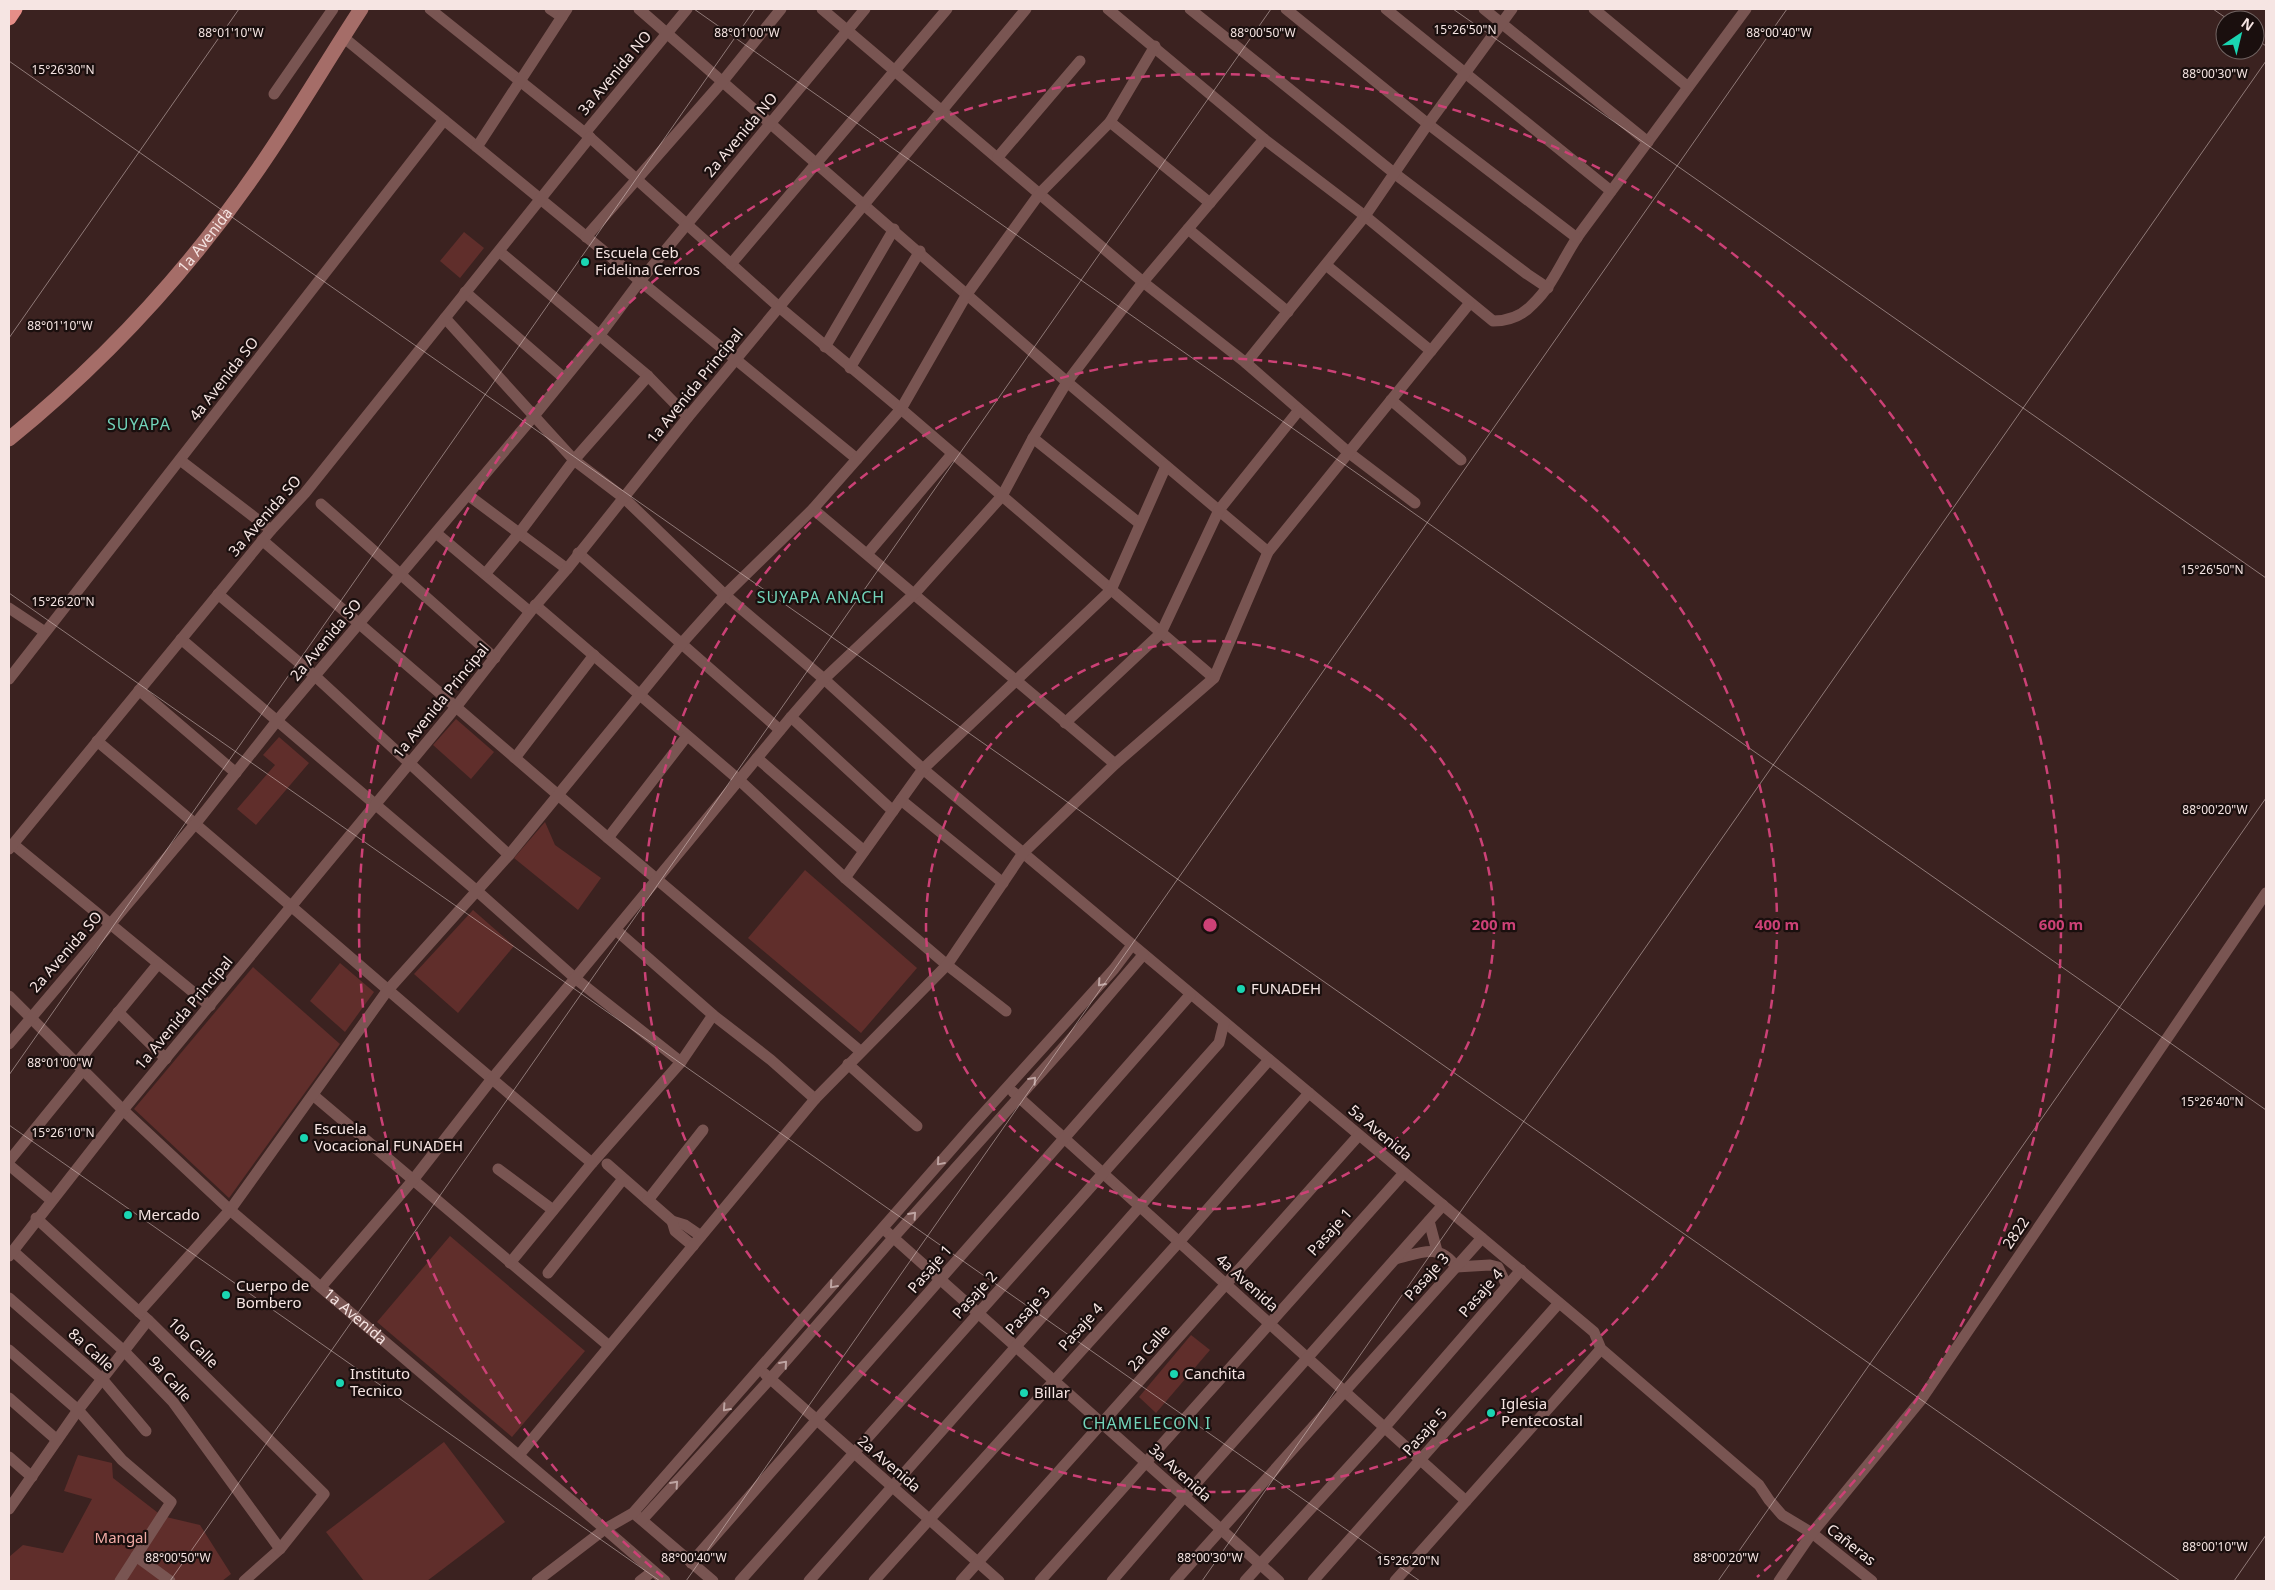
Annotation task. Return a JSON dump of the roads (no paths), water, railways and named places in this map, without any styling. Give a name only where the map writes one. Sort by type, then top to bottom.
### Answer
[{"type":"highway","points":[[9,18],[15,9]]},
{"type":"street","points":[[274,94],[333,9]]},
{"type":"street","name":"1a Avenida","points":[[9,439],[86,373],[127,333],[211,232],[259,168],[361,9]]},
{"type":"street","points":[[430,9],[521,79],[588,135],[636,180],[825,347],[901,409],[1214,678]]},
{"type":"street","points":[[477,147],[564,13],[550,9]]},
{"type":"street","points":[[639,9],[894,229],[1067,382],[1268,552]]},
{"type":"street","name":"3a Avenida NO","points":[[541,200],[588,135],[687,9]]},
{"type":"street","points":[[586,237],[723,81],[781,9]]},
{"type":"street","points":[[822,9],[1143,282],[1246,363],[1348,452],[1415,503]]},
{"type":"street","name":"2a Avenida NO","points":[[640,281],[865,9]]},
{"type":"street","points":[[731,264],[947,9]]},
{"type":"street","name":"1a Avenida Principal","points":[[123,1110],[456,707],[532,609],[567,569],[688,417],[1026,9]]},
{"type":"street","points":[[1108,9],[1155,46],[1264,139],[1365,216],[1469,304],[1493,321],[1503,321],[1517,316],[1532,306],[1548,288],[1577,238],[1746,9]]},
{"type":"street","points":[[1190,9],[1394,173],[1548,288]]},
{"type":"street","points":[[1286,9],[1428,124],[1577,238]]},
{"type":"street","points":[[1386,9],[1611,191]]},
{"type":"street","points":[[1484,9],[1648,142]]},
{"type":"street","points":[[1246,363],[1365,216],[1428,124],[1512,9]]},
{"type":"street","points":[[1594,9],[1688,87]]},
{"type":"street","points":[[343,37],[857,459]]},
{"type":"street","points":[[139,1312],[230,1210],[387,991],[510,855],[638,694],[682,643],[725,595],[814,509],[901,409],[967,294],[1040,193],[1110,122],[1155,46]]},
{"type":"street","points":[[998,157],[1080,61]]},
{"type":"street","name":"4a Avenida SO","points":[[9,679],[444,120]]},
{"type":"street","points":[[1110,122],[1210,203]]},
{"type":"street","points":[[321,1287],[413,1180],[491,1080],[791,717],[824,679],[915,593],[1002,496],[1033,438],[1067,382],[1143,282],[1264,139]]},
{"type":"street","name":"3a Avenida SO","points":[[11,846],[270,530],[305,493],[541,200]]},
{"type":"street","points":[[825,347],[894,229]]},
{"type":"street","points":[[1188,229],[1288,312]]},
{"type":"street","points":[[500,252],[648,376],[688,417]]},
{"type":"street","points":[[850,368],[920,252]]},
{"type":"street","points":[[1326,265],[1432,350]]},
{"type":"street","name":"2a Avenida SO","points":[[31,1016],[196,823],[276,722],[534,416],[599,336],[640,281]]},
{"type":"street","points":[[465,292],[564,378]]},
{"type":"street","points":[[519,1456],[815,1099],[860,1051],[947,965],[1023,853],[1115,764],[1214,678],[1268,552],[1469,304]]},
{"type":"street","name":"5a Avenida","points":[[445,318],[574,460],[624,498],[725,595],[824,679],[923,769],[1190,995],[1594,1332],[1601,1350]]},
{"type":"street","points":[[486,573],[520,532],[574,460],[648,376]]},
{"type":"street","points":[[1391,400],[1461,460]]},
{"type":"street","points":[[1065,723],[1161,633],[1219,510],[1299,410]]},
{"type":"street","points":[[1033,438],[1140,524]]},
{"type":"street","points":[[868,554],[952,454]]},
{"type":"street","points":[[180,460],[270,530]]},
{"type":"street","points":[[845,878],[923,769],[1014,680],[1111,590],[1166,466]]},
{"type":"street","points":[[468,495],[567,569]]},
{"type":"street","points":[[321,504],[495,658]]},
{"type":"street","points":[[814,509],[1115,764]]},
{"type":"street","points":[[436,533],[594,655],[738,779],[845,878],[947,965],[1006,1011]]},
{"type":"street","points":[[262,540],[558,796],[860,1051]]},
{"type":"street","points":[[578,553],[780,730]]},
{"type":"street","points":[[218,594],[315,676],[510,855]]},
{"type":"street","points":[[9,608],[45,632]]},
{"type":"street","points":[[180,639],[477,891],[576,979],[681,1062]]},
{"type":"street","points":[[515,758],[594,655]]},
{"type":"street","points":[[139,690],[236,773]]},
{"type":"street","points":[[791,717],[893,811]]},
{"type":"street","points":[[608,838],[687,736]]},
{"type":"street","points":[[97,741],[196,823],[491,1080],[592,1163]]},
{"type":"street","points":[[756,758],[864,851]]},
{"type":"street","points":[[901,800],[1003,883]]},
{"type":"street","points":[[11,846],[210,1006]]},
{"type":"street","name":"2822","points":[[1779,1581],[1812,1533],[1921,1400],[2266,893]]},
{"type":"street","points":[[616,930],[713,1015],[815,1099]]},
{"type":"street","points":[[638,1516],[882,1228],[1114,969],[1132,945]]},
{"type":"street","points":[[537,1581],[605,1529],[638,1516],[770,1379],[1143,955]]},
{"type":"street","points":[[51,1200],[9,1163],[118,1012],[158,964]]},
{"type":"street","name":"Pasaje 1","points":[[691,1562],[1190,995]]},
{"type":"street","name":"1a Avenida","points":[[9,996],[123,1110],[230,1210],[605,1529]]},
{"type":"street","points":[[118,1012],[166,1059]]},
{"type":"street","points":[[510,1263],[592,1163],[681,1062],[713,1015]]},
{"type":"street","points":[[9,1044],[31,1016]]},
{"type":"street","name":"Pasaje 2","points":[[740,1581],[1219,1042],[1224,1022]]},
{"type":"street","name":"Pasaje 3","points":[[809,1581],[1269,1060]]},
{"type":"street","points":[[848,1064],[917,1126]]},
{"type":"street","name":"4a Avenida","points":[[1008,1088],[1466,1501]]},
{"type":"street","name":"Pasaje 4","points":[[874,1581],[1179,1242],[1309,1093]]},
{"type":"street","points":[[313,1095],[609,1346]]},
{"type":"street","points":[[11,1254],[36,1218],[123,1110]]},
{"type":"street","points":[[648,1200],[704,1130]]},
{"type":"street","name":"2a Calle","points":[[961,1581],[1359,1135]]},
{"type":"street","points":[[606,1164],[672,1221],[684,1225],[701,1236]]},
{"type":"street","points":[[498,1169],[553,1210]]},
{"type":"street","name":"Pasaje 1","points":[[1040,1581],[1404,1173]]},
{"type":"street","points":[[548,1273],[623,1179]]},
{"type":"street","points":[[1112,1581],[1307,1357],[1443,1206]]},
{"type":"street","name":"10a Calle","points":[[36,1218],[148,1320],[324,1494],[280,1549]]},
{"type":"street","points":[[672,1221],[675,1231],[693,1246]]},
{"type":"street","points":[[1429,1221],[1438,1252]]},
{"type":"street","name":"3a Avenida","points":[[882,1228],[1279,1581]]},
{"type":"street","name":"Pasaje 3","points":[[1175,1581],[1217,1532],[1222,1531],[1344,1390],[1482,1238]]},
{"type":"street","points":[[1395,1259],[1424,1252],[1438,1252],[1448,1256],[1456,1267],[1490,1265],[1498,1267],[1507,1286]]},
{"type":"street","name":"9a Calle","points":[[11,1254],[124,1351],[173,1402],[280,1549]]},
{"type":"street","name":"Pasaje 4","points":[[1245,1581],[1385,1428],[1521,1270]]},
{"type":"street","name":"8a Calle","points":[[9,1298],[103,1380],[146,1431]]},
{"type":"street","name":"Pasaje 5","points":[[1313,1581],[1559,1303]]},
{"type":"street","points":[[9,1509],[78,1410],[148,1320]]},
{"type":"street","points":[[9,1350],[78,1410],[122,1460],[171,1502],[120,1581]]},
{"type":"street","points":[[1396,1581],[1601,1350]]},
{"type":"street","name":"Cañeras","points":[[1601,1350],[1759,1485],[1782,1514],[1812,1533],[1872,1581]]},
{"type":"street","name":"2a Avenida","points":[[760,1370],[999,1581]]},
{"type":"street","points":[[9,1398],[57,1440]]},
{"type":"street","points":[[9,1457],[32,1477]]},
{"type":"street","points":[[638,1516],[713,1581]]},
{"type":"street","points":[[605,1529],[665,1581]]},
{"type":"street","points":[[244,1581],[280,1549]]},
{"type":"street","points":[[136,1556],[170,1581]]},
{"type":"street","points":[[640,1581],[653,1571]]},
{"type":"place","name":"Escuela Ceb Fidelina Cerros","points":[[585,262]]},
{"type":"place","name":"FUNADEH","points":[[1241,989]]},
{"type":"place","name":"Escuela Vocacional FUNADEH","points":[[304,1138]]},
{"type":"place","name":"Mercado","points":[[128,1215]]},
{"type":"place","name":"Cuerpo de Bombero","points":[[226,1295]]},
{"type":"place","name":"Canchita","points":[[1174,1374]]},
{"type":"place","name":"Instituto Tecnico","points":[[340,1383]]},
{"type":"place","name":"Billar","points":[[1024,1393]]},
{"type":"place","name":"Iglesia Pentecostal","points":[[1491,1413]]},
{"type":"district","name":"SUYAPA","points":[[139,424]]},
{"type":"district","name":"SUYAPA ANACH","points":[[821,597]]},
{"type":"district","name":"CHAMELECON I","points":[[1147,1423]]},
{"type":"park label","name":"Mangal","points":[[121,1538]]}]
